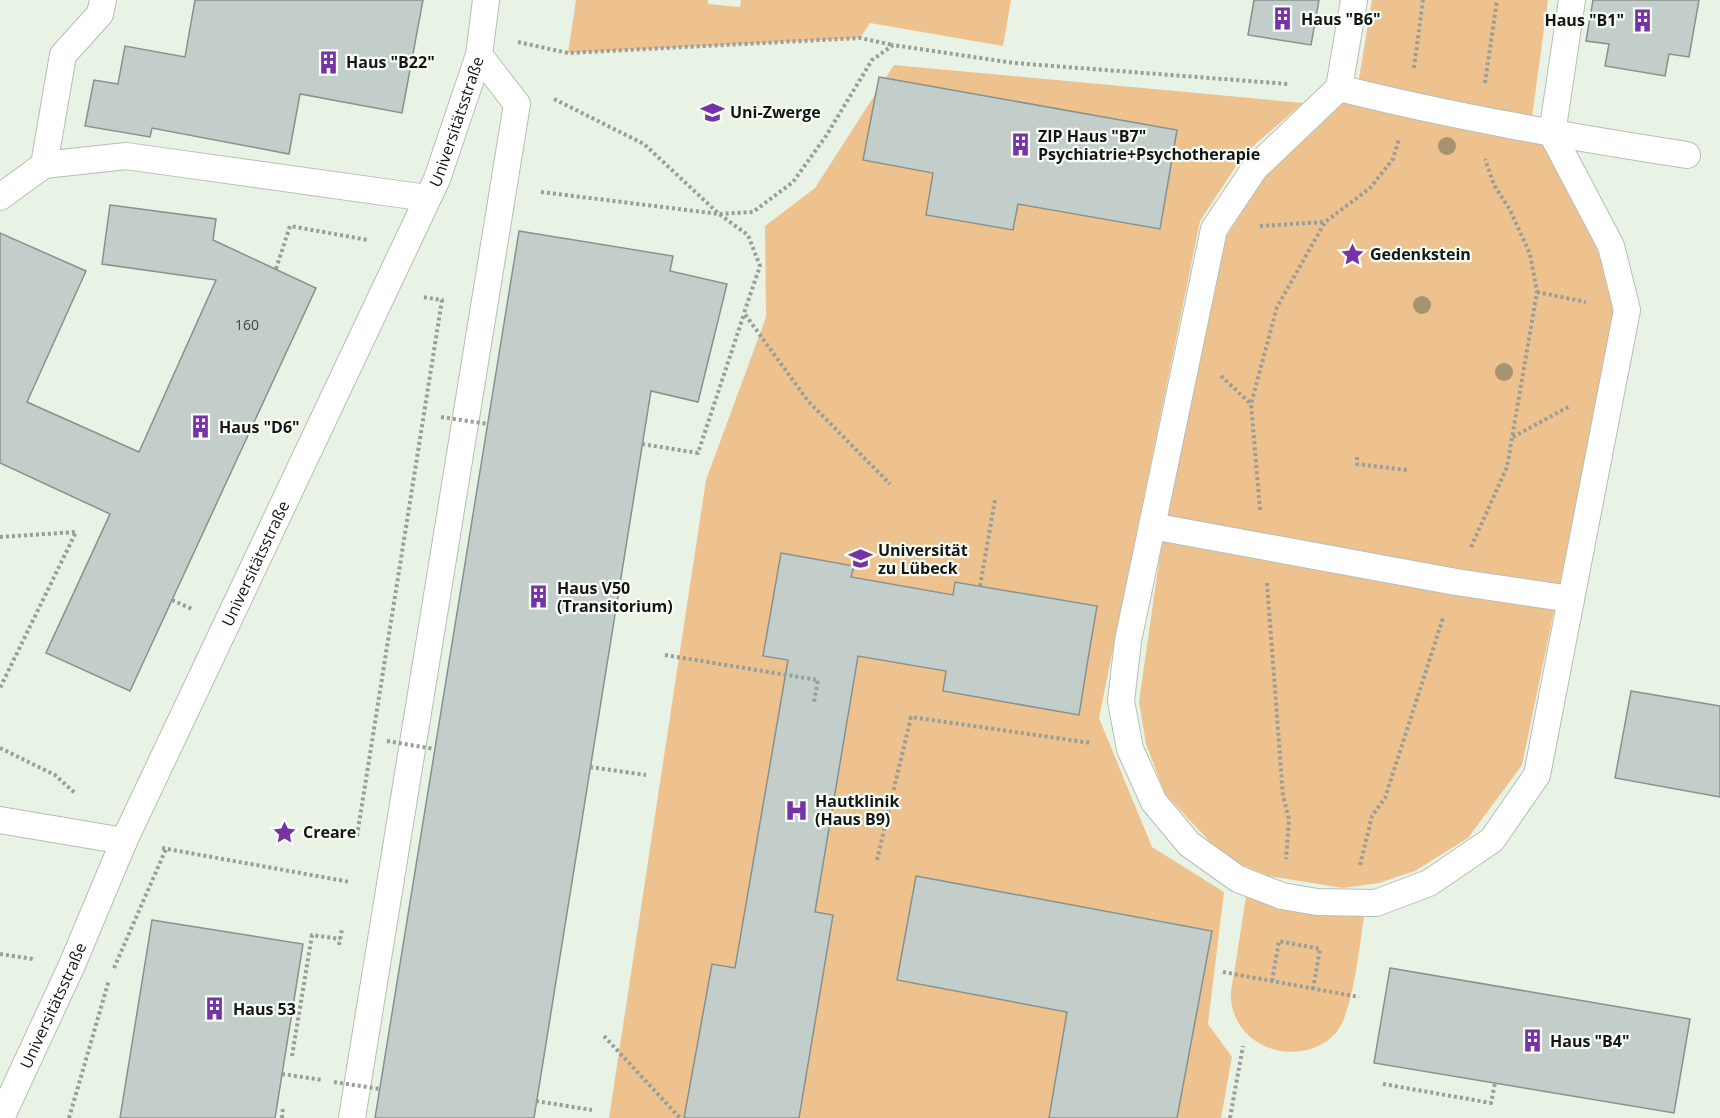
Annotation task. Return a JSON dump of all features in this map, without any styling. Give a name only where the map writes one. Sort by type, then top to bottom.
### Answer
[{"type":"lane","points":[[44,165],[63,55],[100,14],[103,0]]},
{"type":"lane","name":"Universitätsstraße","points":[[1,1118],[72,965],[124,841],[437,178],[481,45],[486,0]]},
{"type":"lane","points":[[1354,0],[1340,88],[1255,168],[1214,229],[1128,641],[1121,701],[1130,749],[1154,802],[1189,844],[1238,879],[1282,896],[1317,902],[1364,904],[1429,883],[1492,840],[1537,775],[1627,310],[1611,246],[1552,134],[1572,0]]},
{"type":"lane","points":[[352,1118],[517,104],[481,45]]},
{"type":"lane","points":[[1340,88],[1409,106],[1480,118],[1552,134],[1688,155]]},
{"type":"lane","points":[[0,196],[44,165],[126,156],[427,198]]},
{"type":"lane","points":[[1152,526],[1456,582],[1571,599]]},
{"type":"lane","points":[[0,820],[124,841]]},
{"type":"path","points":[[1282,896],[1289,819],[1283,796],[1251,404],[1277,307],[1325,222],[1370,188],[1393,159],[1409,106],[1423,0]]},
{"type":"path","points":[[1364,904],[1371,816],[1386,798],[1456,582],[1507,467],[1537,292],[1530,254],[1510,210],[1494,185],[1485,160],[1480,118],[1497,0]]},
{"type":"path","points":[[481,45],[568,53],[860,39],[1014,63],[1340,88]]},
{"type":"path","points":[[531,190],[719,214],[753,212],[793,182],[826,136],[872,60],[893,45]]},
{"type":"path","points":[[546,95],[644,144],[719,214],[747,235],[760,266],[698,453],[642,444]]},
{"type":"path","points":[[1214,229],[1325,222]]},
{"type":"path","points":[[276,269],[290,226],[403,247]]},
{"type":"path","points":[[1537,292],[1627,310]]},
{"type":"path","points":[[357,838],[440,314]]},
{"type":"path","points":[[744,314],[808,401],[890,484]]},
{"type":"path","points":[[1513,437],[1613,382]]},
{"type":"path","points":[[441,417],[488,424]]},
{"type":"path","points":[[1358,457],[1357,464],[1407,470]]},
{"type":"path","points":[[980,586],[994,500]]},
{"type":"path","points":[[0,537],[76,532],[0,688]]},
{"type":"path","points":[[665,655],[818,680],[814,702]]},
{"type":"path","points":[[877,860],[911,717],[1130,749]]},
{"type":"path","points":[[387,741],[435,749]]},
{"type":"path","points":[[0,748],[56,775],[81,799]]},
{"type":"path","points":[[590,767],[646,775]]},
{"type":"path","points":[[124,841],[350,882]]},
{"type":"path","points":[[69,1118],[108,981],[166,849]]},
{"type":"path","points":[[348,894],[352,871]]},
{"type":"path","points":[[339,951],[342,928]]},
{"type":"path","points":[[292,1056],[312,935],[340,939]]},
{"type":"path","points":[[1272,981],[1279,941],[1320,949],[1313,989]]},
{"type":"path","points":[[1223,972],[1359,997]]},
{"type":"path","points":[[604,1036],[680,1118]]},
{"type":"path","points":[[1230,1118],[1243,1046]]},
{"type":"path","points":[[282,1074],[319,1079]]},
{"type":"path","points":[[334,1082],[380,1089]]},
{"type":"path","points":[[1383,1084],[1491,1103],[1495,1083]]},
{"type":"path","points":[[536,1101],[592,1110]]},
{"type":"path","points":[[282,1118],[283,1107]]},
{"type":"shaded area","name":"Universität zu Lübeck","points":[[0,0],[1720,0],[1720,1118],[0,1118]]},
{"type":"shaded area","points":[[576,0],[708,0],[708,4],[740,7],[741,0],[1011,0],[1003,46],[870,23],[860,38],[568,53]]},
{"type":"shaded area","points":[[1372,0],[1548,0],[1531,124],[1580,207],[1618,303],[1522,765],[1468,838],[1415,871],[1379,883],[1343,888],[1268,876],[1232,861],[1212,844],[1165,794],[1146,744],[1139,702],[1161,547],[1226,237],[1271,166],[1358,84]]},
{"type":"shaded area","points":[[894,65],[1303,103],[1244,154],[1200,221],[1099,718],[1152,847],[1224,892],[1208,1024],[1232,1057],[1221,1118],[609,1118],[706,480],[766,317],[765,226],[815,188]]},
{"type":"shaded area","points":[[1247,890],[1365,910],[1352,994],[1347,1010],[1335,1034],[1321,1045],[1288,1052],[1272,1049],[1257,1042],[1244,1031],[1235,1017],[1231,991]]},
{"type":"building","points":[[195,0],[423,0],[402,113],[300,94],[289,154],[152,128],[150,137],[85,126],[94,80],[118,84],[125,46],[185,57]]},
{"type":"building","name":"Haus \"B6\"","points":[[1254,0],[1319,0],[1311,45],[1248,35]]},
{"type":"building","name":"Haus \"B1\"","points":[[1593,0],[1699,0],[1689,57],[1669,54],[1665,76],[1605,66],[1609,44],[1586,41]]},
{"type":"building","name":"ZIP Haus \"B7\" Psychiatrie+Psychotherapie","points":[[879,77],[1177,130],[1160,229],[1018,204],[1013,230],[926,215],[933,173],[863,160]]},
{"type":"building","name":"Haus \"D6\"","points":[[110,205],[216,219],[213,240],[316,288],[130,691],[46,653],[110,514],[0,463],[0,233],[86,271],[27,402],[139,452],[216,280],[102,264]]},
{"type":"building","name":"Haus V50 (Transitorium)","points":[[519,231],[673,256],[670,271],[727,284],[698,402],[651,391],[534,1118],[375,1118]]},
{"type":"building","points":[[781,553],[854,566],[851,577],[953,595],[955,582],[1097,606],[1079,715],[943,691],[946,671],[858,656],[815,912],[833,915],[799,1118],[684,1118],[712,964],[735,968],[788,660],[763,656]]},
{"type":"building","points":[[1631,691],[1720,706],[1720,797],[1615,778]]},
{"type":"building","points":[[916,876],[1212,931],[1177,1118],[1049,1118],[1067,1012],[897,980]]},
{"type":"building","name":"Haus 53","points":[[152,920],[303,944],[275,1118],[120,1118]]},
{"type":"building","name":"Haus \"B4\"","points":[[1390,968],[1690,1019],[1674,1113],[1374,1063]]},
{"type":"place","name":"Haus \"B6\"","points":[[1283,19]]},
{"type":"place","name":"Haus \"B1\"","points":[[1642,20]]},
{"type":"place","name":"Haus \"B22\"","points":[[328,62]]},
{"type":"place","name":"Uni-Zwerge","points":[[712,112]]},
{"type":"place","name":"ZIP Haus \"B7\" Psychiatrie+Psychotherapie","points":[[1020,145]]},
{"type":"place","name":"Gedenkstein","points":[[1352,254]]},
{"type":"place","name":"Haus \"D6\"","points":[[201,427]]},
{"type":"place","name":"Universität zu Lübeck","points":[[860,559]]},
{"type":"place","name":"Haus V50 (Transitorium)","points":[[539,597]]},
{"type":"place","name":"Hautklinik (Haus B9)","points":[[797,810]]},
{"type":"place","name":"Creare","points":[[285,832]]},
{"type":"place","name":"Haus 53","points":[[215,1009]]},
{"type":"place","name":"Haus \"B4\"","points":[[1532,1041]]}]
